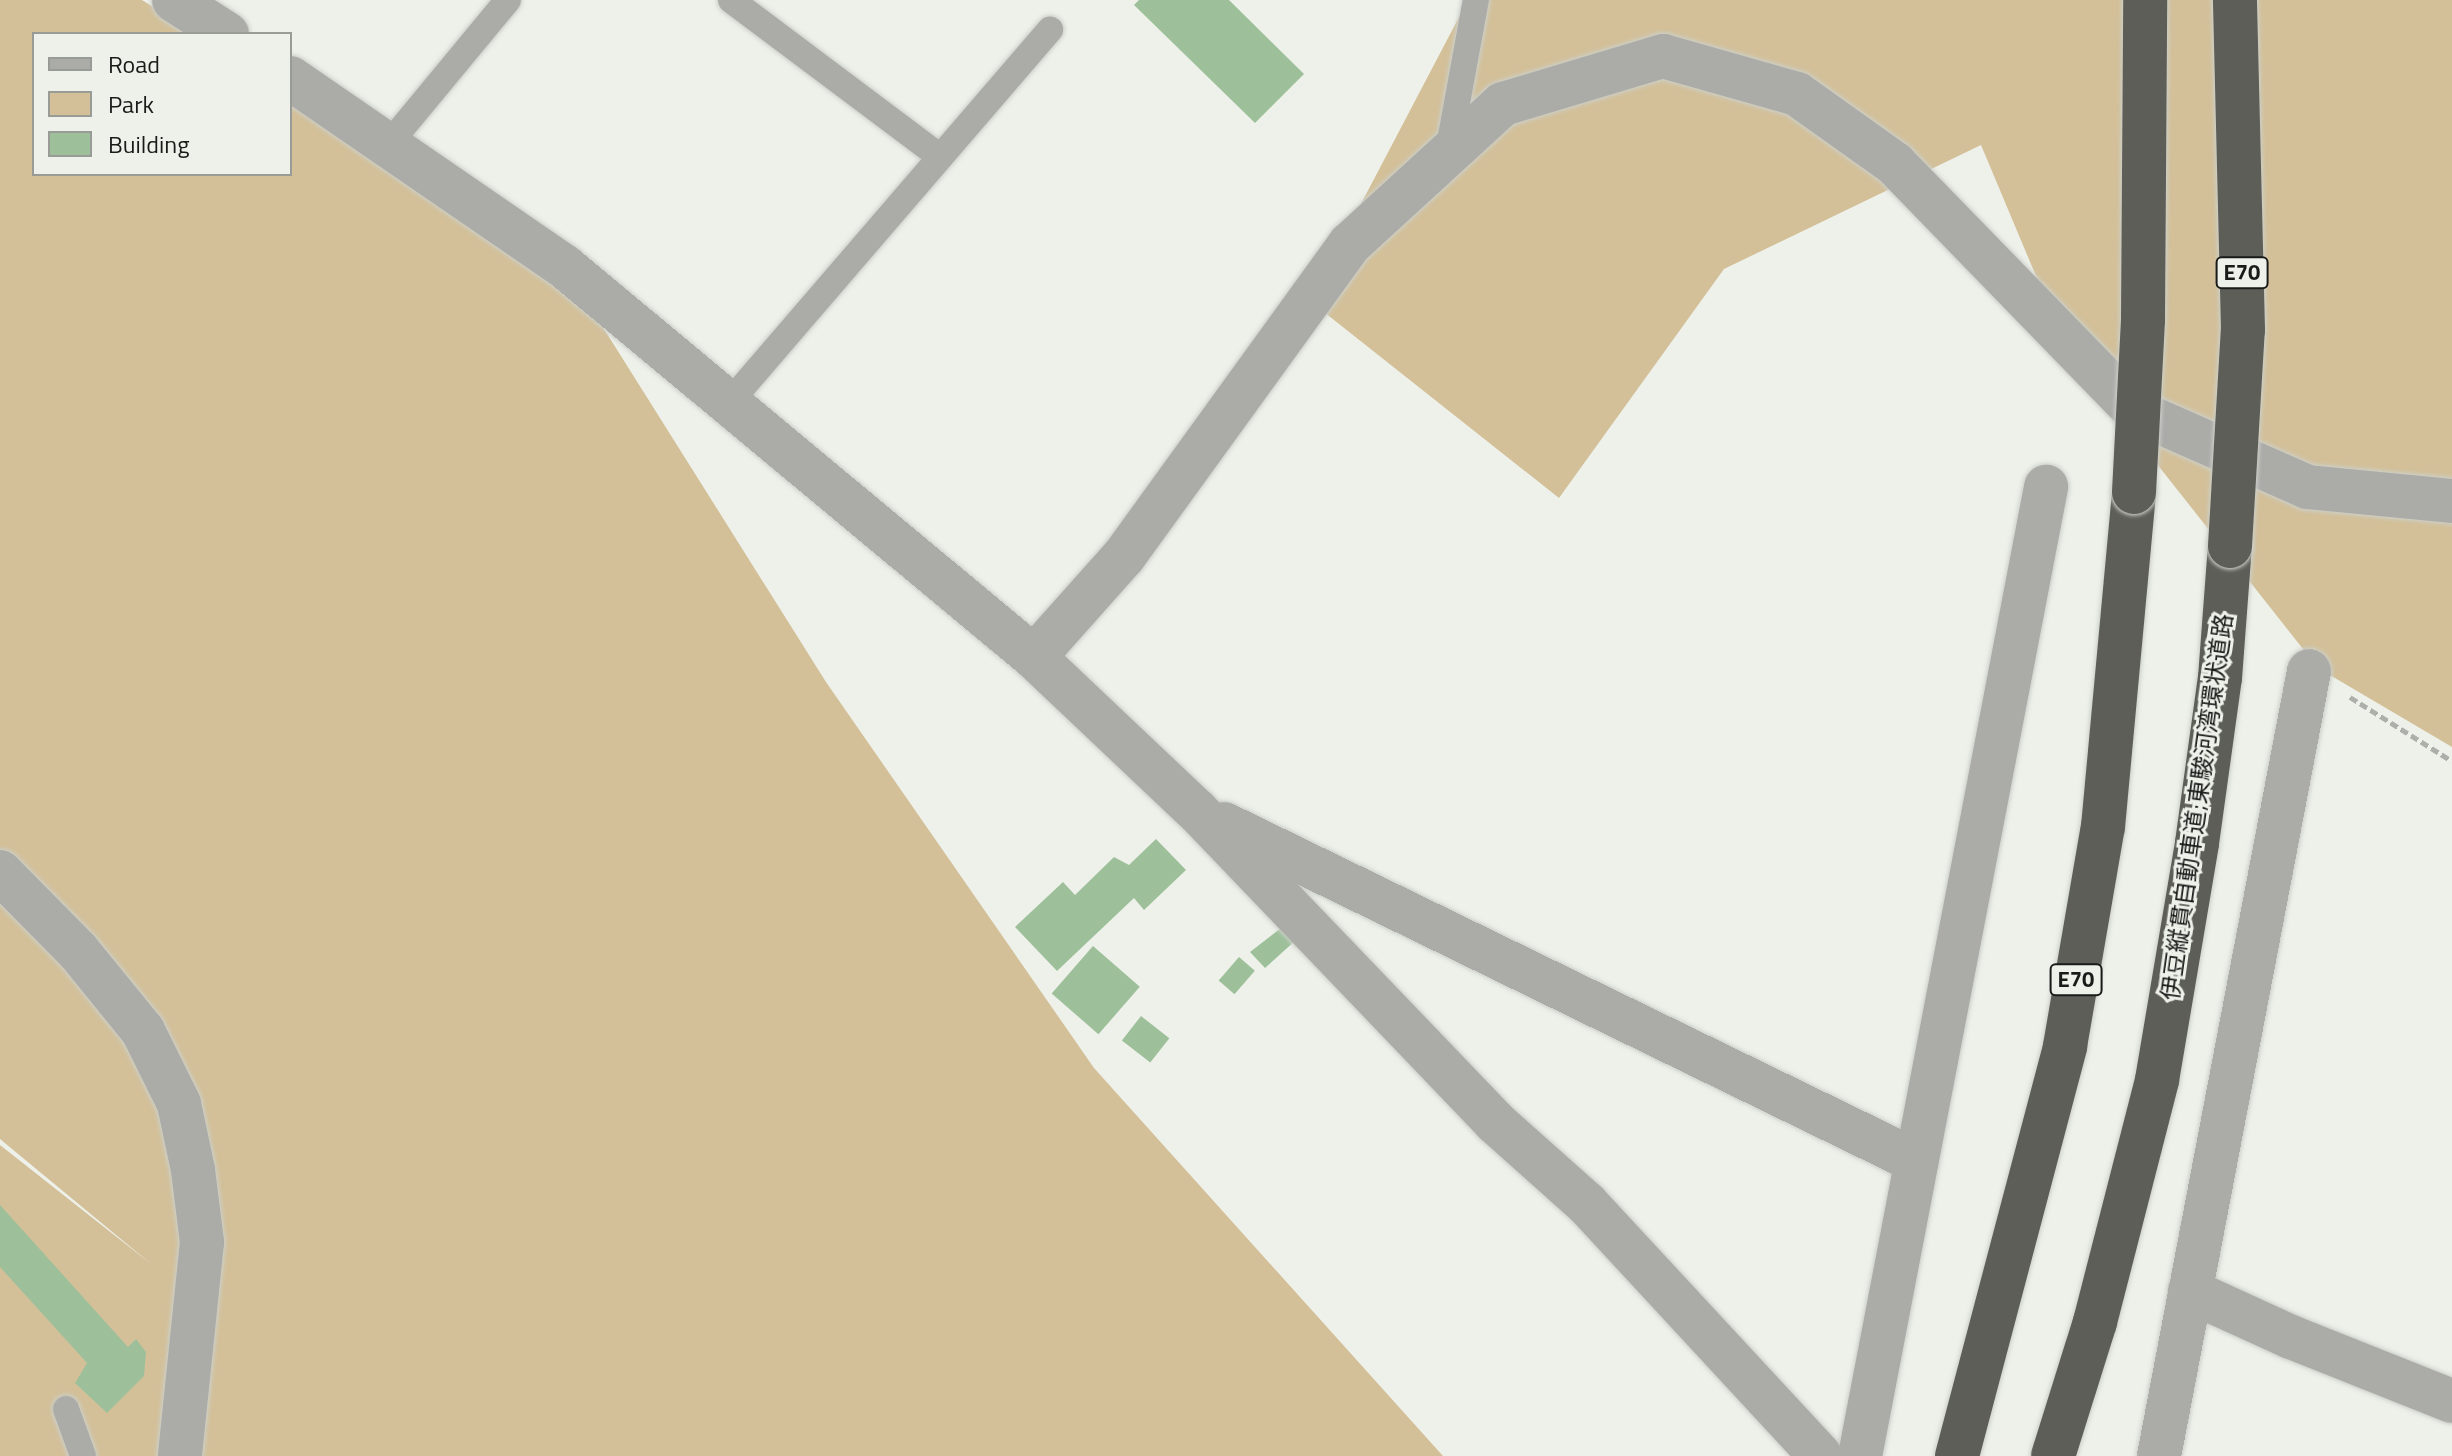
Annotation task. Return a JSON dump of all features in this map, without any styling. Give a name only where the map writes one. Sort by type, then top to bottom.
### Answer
[{"type":"highway","name":"E70","points":[[1957,1456],[2065,1046],[2103,827],[2134,492],[2143,319],[2145,0]]},
{"type":"highway","name":"伊豆縦貫自動車道;東駿河湾環状道路","points":[[2053,1456],[2095,1322],[2157,1080],[2216,708],[2230,546],[2243,330],[2235,0]]},
{"type":"street","points":[[174,0],[224,32]]},
{"type":"street","points":[[1034,657],[1124,556],[1350,244],[1503,104],[1663,56],[1797,94],[1895,164],[2135,411],[2307,487],[2452,501]]},
{"type":"street","points":[[292,79],[565,267],[1034,657],[1197,811],[1495,1122],[1587,1204],[1820,1456]]},
{"type":"street","points":[[1860,1456],[2046,487]]},
{"type":"street","points":[[2159,1456],[2309,671]]},
{"type":"street","points":[[1197,811],[1916,1161]]},
{"type":"street","points":[[0,872],[78,951],[143,1031],[179,1104],[193,1170],[202,1242],[180,1456]]},
{"type":"street","points":[[2190,1291],[2291,1337],[2452,1401]]},
{"type":"lane","points":[[388,145],[508,0]]},
{"type":"lane","points":[[731,0],[940,157]]},
{"type":"lane","points":[[1447,155],[1476,0]]},
{"type":"lane","points":[[728,404],[1050,30]]},
{"type":"lane","points":[[66,1409],[83,1456]]},
{"type":"path","points":[[2309,671],[2452,761]]},
{"type":"green space","points":[[0,0],[142,0],[193,32],[32,32],[32,176],[292,176],[292,94],[565,267],[826,682],[1094,1068],[1443,1456],[0,1456],[0,1145],[151,1264],[0,1139]]},
{"type":"green space","points":[[1468,0],[2452,0],[2452,747],[2318,668],[2067,350],[1981,145],[1724,269],[1559,498],[1310,301]]},
{"type":"building","points":[[1139,0],[1229,0],[1304,74],[1255,123],[1134,5]]},
{"type":"building","points":[[1156,839],[1186,870],[1144,910],[1134,898],[1057,971],[1015,927],[1063,882],[1075,895],[1114,857],[1129,865]]},
{"type":"building","points":[[1285,925],[1296,940],[1265,968],[1250,952]]},
{"type":"building","points":[[1093,946],[1140,987],[1098,1034],[1052,994]]},
{"type":"building","points":[[1239,957],[1255,971],[1235,994],[1219,980]]},
{"type":"building","points":[[1141,1016],[1169,1038],[1150,1063],[1122,1040]]},
{"type":"building","points":[[0,1205],[128,1347],[136,1339],[146,1352],[144,1376],[107,1413],[75,1383],[87,1363],[0,1267]]}]
